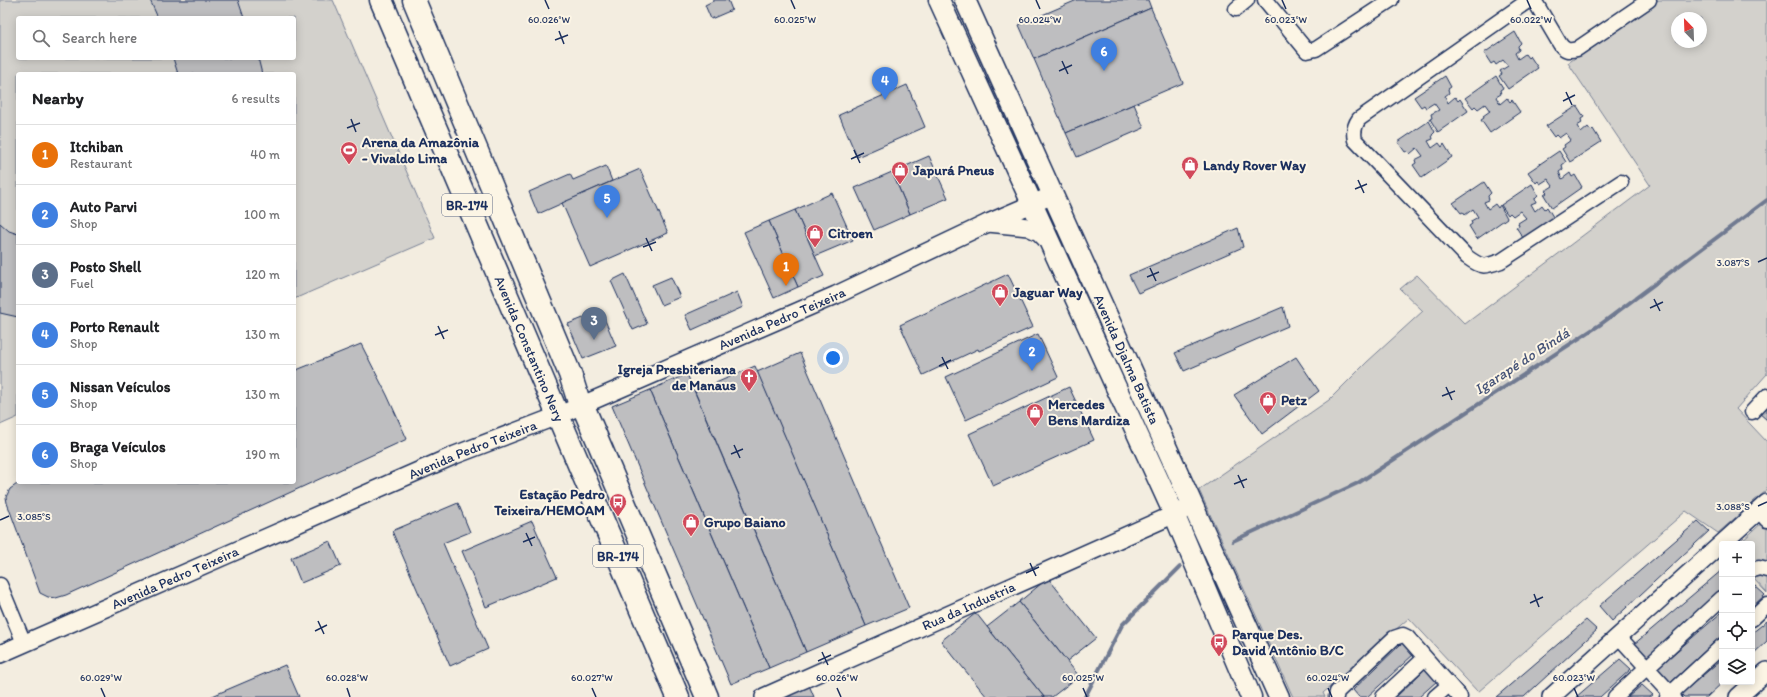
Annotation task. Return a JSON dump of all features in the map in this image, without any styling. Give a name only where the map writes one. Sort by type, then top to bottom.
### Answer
[{"type":"highway","name":"Avenida Constantino Nery","points":[[380,0],[678,697]]},
{"type":"highway","name":"Avenida Constantino Nery","points":[[414,0],[558,347],[580,405],[583,406],[707,697]]},
{"type":"main road","name":"Avenida Djalma Batista","points":[[939,0],[1174,514],[1251,697]]},
{"type":"main road","name":"Avenida Djalma Batista","points":[[965,0],[1279,697]]},
{"type":"street","points":[[1236,9],[1247,0]]},
{"type":"street","points":[[1265,0],[1307,51],[1316,49],[1391,0]]},
{"type":"street","points":[[1529,0],[1359,119],[1354,125],[1356,140],[1467,257],[1479,265],[1487,266],[1501,262],[1620,182]]},
{"type":"street","points":[[1534,0],[1564,50],[1571,51],[1577,49],[1649,0]]},
{"type":"street","name":"Avenida Pedro Teixeira","points":[[0,654],[455,454],[558,416],[580,405],[836,295],[988,223],[1053,195]]},
{"type":"street","points":[[988,223],[1028,227],[1039,232],[1052,246]]},
{"type":"street","points":[[1752,412],[1767,396]]},
{"type":"street","name":"Rua da Industria","points":[[764,697],[1194,506]]},
{"type":"street","points":[[1551,697],[1618,636],[1764,512]]},
{"type":"street","points":[[1755,569],[1758,568],[1767,570]]},
{"type":"street","points":[[0,585],[24,643]]},
{"type":"street","points":[[1615,697],[1719,601]]},
{"type":"street","points":[[1755,616],[1767,605]]},
{"type":"street","points":[[1337,695],[1394,638],[1403,635],[1407,637],[1460,697]]},
{"type":"street","points":[[1618,636],[1671,696],[1719,649]]},
{"type":"street","points":[[1383,697],[1425,658]]},
{"type":"street","points":[[1738,697],[1767,671]]},
{"type":"street","points":[[1435,697],[1449,685]]},
{"type":"shaded area","name":"Arena da Amazônia - Vivaldo Lima","points":[[0,0],[333,0],[435,238],[296,298],[296,72],[16,72],[16,418],[0,425]]},
{"type":"shaded area","points":[[1658,0],[1767,0],[1767,374],[1736,409],[1767,442],[1767,490],[1718,533],[1686,511],[1478,692],[1409,618],[1323,693],[1325,697],[1293,697],[1199,490],[1329,400],[1367,362],[1423,311],[1400,289],[1417,275],[1465,324],[1650,185],[1568,63]]},
{"type":"shaded area","points":[[1767,518],[1767,593],[1755,580],[1755,541],[1742,541]]},
{"type":"building","points":[[150,0],[238,0],[243,16],[157,16]]},
{"type":"building","points":[[715,0],[728,0],[732,10],[711,19],[705,5]]},
{"type":"building","points":[[1077,0],[1148,0],[1151,8],[1034,59],[1019,25]]},
{"type":"building","points":[[1151,8],[1183,83],[1066,133],[1034,59]]},
{"type":"building","points":[[1515,32],[1521,43],[1518,46],[1519,50],[1515,53],[1518,59],[1525,54],[1528,58],[1530,56],[1538,68],[1508,89],[1499,76],[1502,74],[1500,71],[1508,66],[1503,60],[1496,65],[1494,62],[1491,64],[1484,53]]},
{"type":"building","points":[[174,60],[258,60],[262,72],[177,72]]},
{"type":"building","points":[[1445,76],[1451,87],[1448,89],[1449,93],[1445,96],[1448,103],[1455,97],[1458,101],[1460,99],[1468,111],[1438,132],[1430,119],[1432,118],[1431,114],[1439,110],[1434,103],[1426,108],[1424,105],[1421,107],[1414,97]]},
{"type":"building","points":[[1496,76],[1503,88],[1500,90],[1501,94],[1496,97],[1500,104],[1507,98],[1510,102],[1512,100],[1520,112],[1490,133],[1481,120],[1484,118],[1483,116],[1490,111],[1485,104],[1478,109],[1475,106],[1473,108],[1465,98]]},
{"type":"building","points":[[907,85],[925,127],[857,157],[839,115]]},
{"type":"building","points":[[1134,104],[1144,128],[1077,157],[1066,133]]},
{"type":"building","points":[[1577,106],[1584,117],[1581,119],[1582,123],[1577,126],[1581,133],[1588,127],[1591,131],[1593,129],[1601,142],[1570,162],[1562,149],[1565,147],[1564,145],[1571,140],[1566,133],[1559,138],[1556,135],[1554,137],[1546,126]]},
{"type":"building","points":[[1429,121],[1435,132],[1432,135],[1433,139],[1428,141],[1432,148],[1439,143],[1442,147],[1444,144],[1452,157],[1422,178],[1413,165],[1416,163],[1415,160],[1423,156],[1417,148],[1410,154],[1407,151],[1405,152],[1398,142]]},
{"type":"building","points":[[1559,151],[1566,162],[1562,165],[1563,169],[1559,172],[1562,179],[1570,173],[1572,177],[1575,175],[1582,187],[1552,208],[1544,195],[1547,193],[1545,191],[1553,186],[1548,179],[1540,184],[1538,181],[1536,183],[1528,172]]},
{"type":"building","points":[[929,156],[948,198],[910,214],[892,172]]},
{"type":"building","points":[[606,166],[612,181],[538,214],[529,192],[570,174],[573,180]]},
{"type":"building","points":[[640,169],[668,233],[590,267],[562,203]]},
{"type":"building","points":[[892,172],[910,214],[874,230],[855,188]]},
{"type":"building","points":[[1484,182],[1491,193],[1488,196],[1489,200],[1484,202],[1488,209],[1495,204],[1498,208],[1500,205],[1507,218],[1477,239],[1469,226],[1472,224],[1471,221],[1478,217],[1473,209],[1465,215],[1463,212],[1461,213],[1453,203]]},
{"type":"building","points":[[1532,184],[1538,195],[1535,198],[1536,202],[1531,204],[1535,211],[1542,205],[1545,209],[1547,207],[1555,220],[1525,241],[1516,227],[1519,226],[1518,223],[1526,218],[1520,211],[1513,216],[1510,213],[1508,215],[1501,205]]},
{"type":"building","points":[[832,193],[853,240],[815,256],[795,210]]},
{"type":"building","points":[[795,210],[824,276],[798,287],[769,221]]},
{"type":"building","points":[[769,221],[798,287],[774,298],[744,232]]},
{"type":"building","points":[[0,223],[9,231],[16,233],[16,317],[0,313]]},
{"type":"building","points":[[1238,228],[1243,247],[1138,293],[1129,275]]},
{"type":"building","points":[[625,274],[647,324],[633,330],[611,281]]},
{"type":"building","points":[[1008,274],[1033,327],[979,351],[978,349],[923,375],[900,325]]},
{"type":"building","points":[[671,277],[680,297],[661,305],[652,285]]},
{"type":"building","points":[[737,292],[743,307],[692,330],[685,315]]},
{"type":"building","points":[[1283,307],[1288,326],[1184,371],[1175,353]]},
{"type":"building","points":[[601,311],[616,346],[583,359],[568,324]]},
{"type":"building","points":[[1038,334],[1058,377],[966,420],[946,377]]},
{"type":"building","points":[[361,344],[407,439],[66,595],[56,598],[48,597],[40,593],[7,503],[6,497],[10,489],[17,484],[296,484],[296,370]]},
{"type":"building","points":[[800,353],[909,608],[866,626],[757,372]]},
{"type":"building","name":"Petz","points":[[1296,357],[1319,391],[1262,434],[1234,395]]},
{"type":"building","points":[[755,366],[866,626],[806,652],[695,392]]},
{"type":"building","points":[[687,374],[806,652],[769,668],[650,390]]},
{"type":"building","points":[[1069,387],[1094,440],[993,486],[969,434]]},
{"type":"building","name":"Grupo Baiano","points":[[650,390],[769,668],[731,684],[612,406]]},
{"type":"building","points":[[1767,404],[1767,420],[1759,413]]},
{"type":"building","points":[[458,503],[470,532],[443,543],[488,649],[450,666],[392,531]]},
{"type":"building","points":[[532,521],[557,577],[486,607],[462,551]]},
{"type":"building","points":[[1698,521],[1709,531],[1612,621],[1599,606]]},
{"type":"building","points":[[330,541],[341,566],[301,583],[291,558]]},
{"type":"building","points":[[1719,573],[1719,593],[1647,660],[1633,645]]},
{"type":"building","points":[[1048,578],[1096,638],[1067,661],[1019,602]]},
{"type":"building","points":[[1755,586],[1765,595],[1755,604]]},
{"type":"building","points":[[1019,602],[1079,676],[1052,697],[1044,697],[987,627]]},
{"type":"building","points":[[976,613],[1044,697],[987,697],[941,641]]},
{"type":"building","points":[[1719,615],[1719,638],[1668,685],[1655,670]]},
{"type":"building","points":[[1586,620],[1597,630],[1524,697],[1496,697]]},
{"type":"building","points":[[1767,621],[1767,641],[1755,652],[1755,649],[1755,631]]},
{"type":"building","points":[[1402,643],[1414,654],[1367,697],[1359,697],[1353,690]]},
{"type":"building","points":[[1620,659],[1631,669],[1600,697],[1576,697]]},
{"type":"building","points":[[1719,662],[1720,685],[1707,697],[1684,697],[1681,694]]},
{"type":"building","points":[[285,665],[299,697],[210,697]]},
{"type":"building","points":[[1425,669],[1437,681],[1419,697],[1396,697]]},
{"type":"building","points":[[809,685],[814,697],[780,697]]},
{"type":"building","points":[[1642,685],[1653,695],[1650,697],[1628,697]]},
{"type":"waterway","name":"Igarapé do Bindá","points":[[1233,541],[1358,483],[1601,324],[1767,200]]},
{"type":"waterway","name":"Igarapé do Bindá","points":[[1085,697],[1122,625],[1180,567]]},
{"type":"place","name":"Braga Veículos","points":[[1104,71]]},
{"type":"place","name":"Porto Renault","points":[[885,100]]},
{"type":"place","name":"Arena da Amazônia - Vivaldo Lima","points":[[349,165]]},
{"type":"place","name":"Landy Rover Way","points":[[1190,180]]},
{"type":"place","name":"Japurá Pneus","points":[[900,185]]},
{"type":"place","name":"Nissan Veículos","points":[[607,218]]},
{"type":"place","name":"Citroen","points":[[815,248]]},
{"type":"place","name":"Itchiban","points":[[786,286]]},
{"type":"place","name":"Jaguar Way","points":[[1000,307]]},
{"type":"place","name":"Posto Shell","points":[[594,340]]},
{"type":"place","name":"Auto Parvi","points":[[1032,371]]},
{"type":"place","name":"Igreja Presbiteriana de Manaus","points":[[749,392]]},
{"type":"place","name":"Petz","points":[[1268,415]]},
{"type":"place","name":"Mercedes Bens Mardiza","points":[[1035,427]]},
{"type":"place","name":"Estação Pedro Teixeira/HEMOAM","points":[[618,517]]},
{"type":"place","name":"Grupo Baiano","points":[[691,537]]},
{"type":"place","name":"Parque Des. David Antônio B/C","points":[[1219,657]]}]
